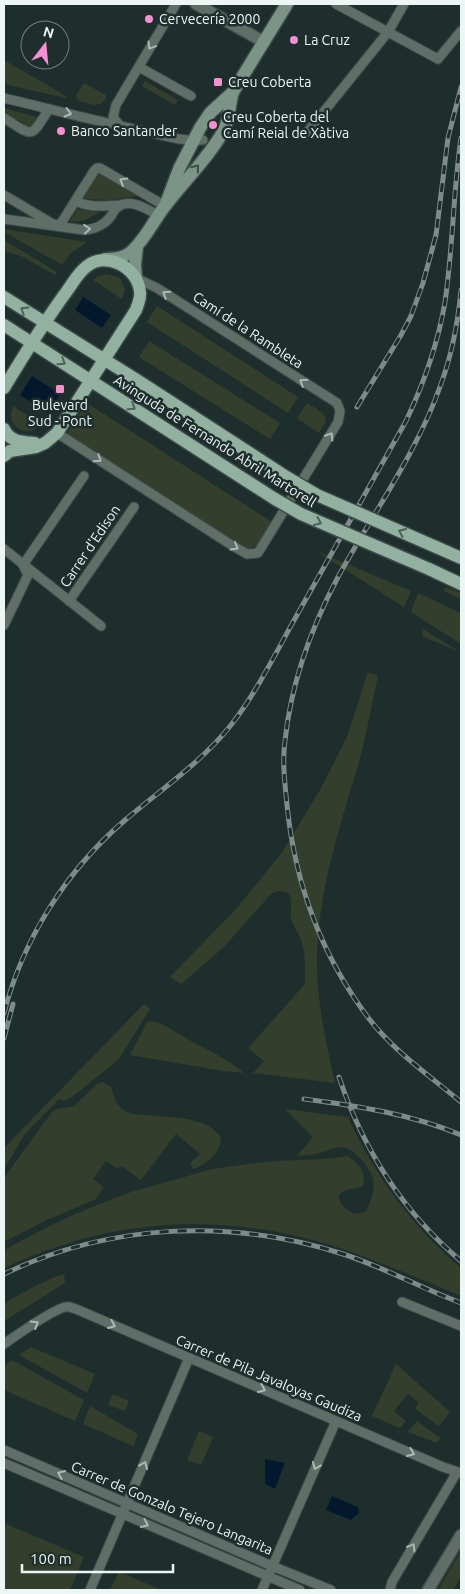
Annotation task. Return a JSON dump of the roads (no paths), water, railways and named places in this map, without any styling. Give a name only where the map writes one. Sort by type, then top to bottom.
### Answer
[{"type":"main road","points":[[162,211],[174,181],[210,113],[233,92],[287,4]]},
{"type":"main road","points":[[4,388],[45,323],[84,267],[91,262],[130,254],[137,246],[228,122],[233,92]]},
{"type":"main road","points":[[210,113],[214,110],[223,110],[228,116],[228,122]]},
{"type":"main road","points":[[198,137],[210,141],[218,138]]},
{"type":"main road","points":[[4,456],[10,451],[36,447],[45,443],[57,433],[124,329],[139,302],[141,294],[136,278],[137,246]]},
{"type":"main road","points":[[103,259],[122,265],[136,278]]},
{"type":"main road","name":"Avinguda de Fernando Abril Martorell","points":[[4,297],[317,495],[461,558]]},
{"type":"main road","name":"Avinguda de Fernando Abril Martorell","points":[[4,325],[301,514],[461,584]]},
{"type":"main road","points":[[4,429],[12,439],[22,442],[45,443]]},
{"type":"street","points":[[120,126],[113,117],[113,112],[176,4]]},
{"type":"street","points":[[196,4],[264,42]]},
{"type":"street","points":[[336,4],[438,59],[461,31]]},
{"type":"street","points":[[305,136],[388,32],[404,4]]},
{"type":"street","points":[[139,67],[191,96]]},
{"type":"street","points":[[4,98],[120,126],[198,137]]},
{"type":"street","points":[[4,118],[24,131],[34,132],[49,108]]},
{"type":"street","points":[[4,195],[56,225],[62,224],[94,170],[100,168],[162,211]]},
{"type":"street","points":[[76,201],[95,206],[138,205],[162,211]]},
{"type":"street","points":[[4,219],[92,230],[106,222],[117,207],[121,205]]},
{"type":"street","name":"Camí de la Rambleta","points":[[57,433],[247,554],[258,553],[338,422],[340,411],[337,403],[333,400],[157,288],[136,278]]},
{"type":"street","points":[[23,565],[84,476]]},
{"type":"street","name":"Carrer d'Edison","points":[[69,601],[134,507]]},
{"type":"street","points":[[4,549],[101,626]]},
{"type":"street","points":[[4,625],[28,575],[23,565]]},
{"type":"street","points":[[402,1302],[461,1326]]},
{"type":"street","name":"Carrer de Pila Javaloyas Gaudiza","points":[[4,1344],[49,1315],[67,1306],[459,1472]]},
{"type":"street","points":[[90,1590],[189,1358]]},
{"type":"street","points":[[262,1590],[336,1421]]},
{"type":"street","name":"Carrer de Gonzalo Tejero Langarita","points":[[4,1450],[330,1590]]},
{"type":"street","name":"Carrer de Gonzalo Tejero Langarita","points":[[4,1462],[300,1590]]},
{"type":"street","points":[[390,1590],[392,1582],[459,1472]]},
{"type":"street","points":[[428,1590],[461,1535]]},
{"type":"water","points":[[83,297],[111,315],[102,328],[75,310]]},
{"type":"water","points":[[32,376],[60,394],[48,413],[20,395]]},
{"type":"water","points":[[265,1459],[285,1463],[275,1489],[265,1484]]},
{"type":"water","points":[[332,1496],[358,1507],[359,1513],[351,1520],[326,1510]]},
{"type":"railway","points":[[357,407],[401,335],[411,316],[423,283],[436,235],[448,138],[461,87]]},
{"type":"railway","points":[[4,1013],[12,986],[35,933],[49,908],[83,862],[124,821],[207,752],[231,725],[249,699],[266,672],[406,421],[430,363],[445,302],[461,138]]},
{"type":"railway","points":[[461,290],[451,350],[445,373],[431,409],[394,482],[338,577],[311,636],[292,698],[284,757],[291,834],[304,891],[325,945],[338,971],[370,1020],[390,1043],[461,1102]]},
{"type":"railway","points":[[4,1038],[13,1004]]},
{"type":"railway","points":[[339,1077],[360,1129],[387,1178],[421,1222],[461,1261]]},
{"type":"railway","points":[[304,1099],[404,1116],[461,1135]]},
{"type":"railway","points":[[4,1274],[44,1257],[86,1244],[128,1236],[171,1231],[214,1231],[258,1235],[301,1242],[343,1254],[461,1303]]},
{"type":"place","name":"Cervecería 2000","points":[[149,19]]},
{"type":"place","name":"La Cruz","points":[[294,40]]},
{"type":"place","name":"Creu Coberta","points":[[218,82]]},
{"type":"place","name":"Creu Coberta del Camí Reial de Xàtiva","points":[[213,125]]},
{"type":"place","name":"Banco Santander","points":[[61,131]]},
{"type":"place","name":"Bulevard Sud - Pont","points":[[60,389]]}]
